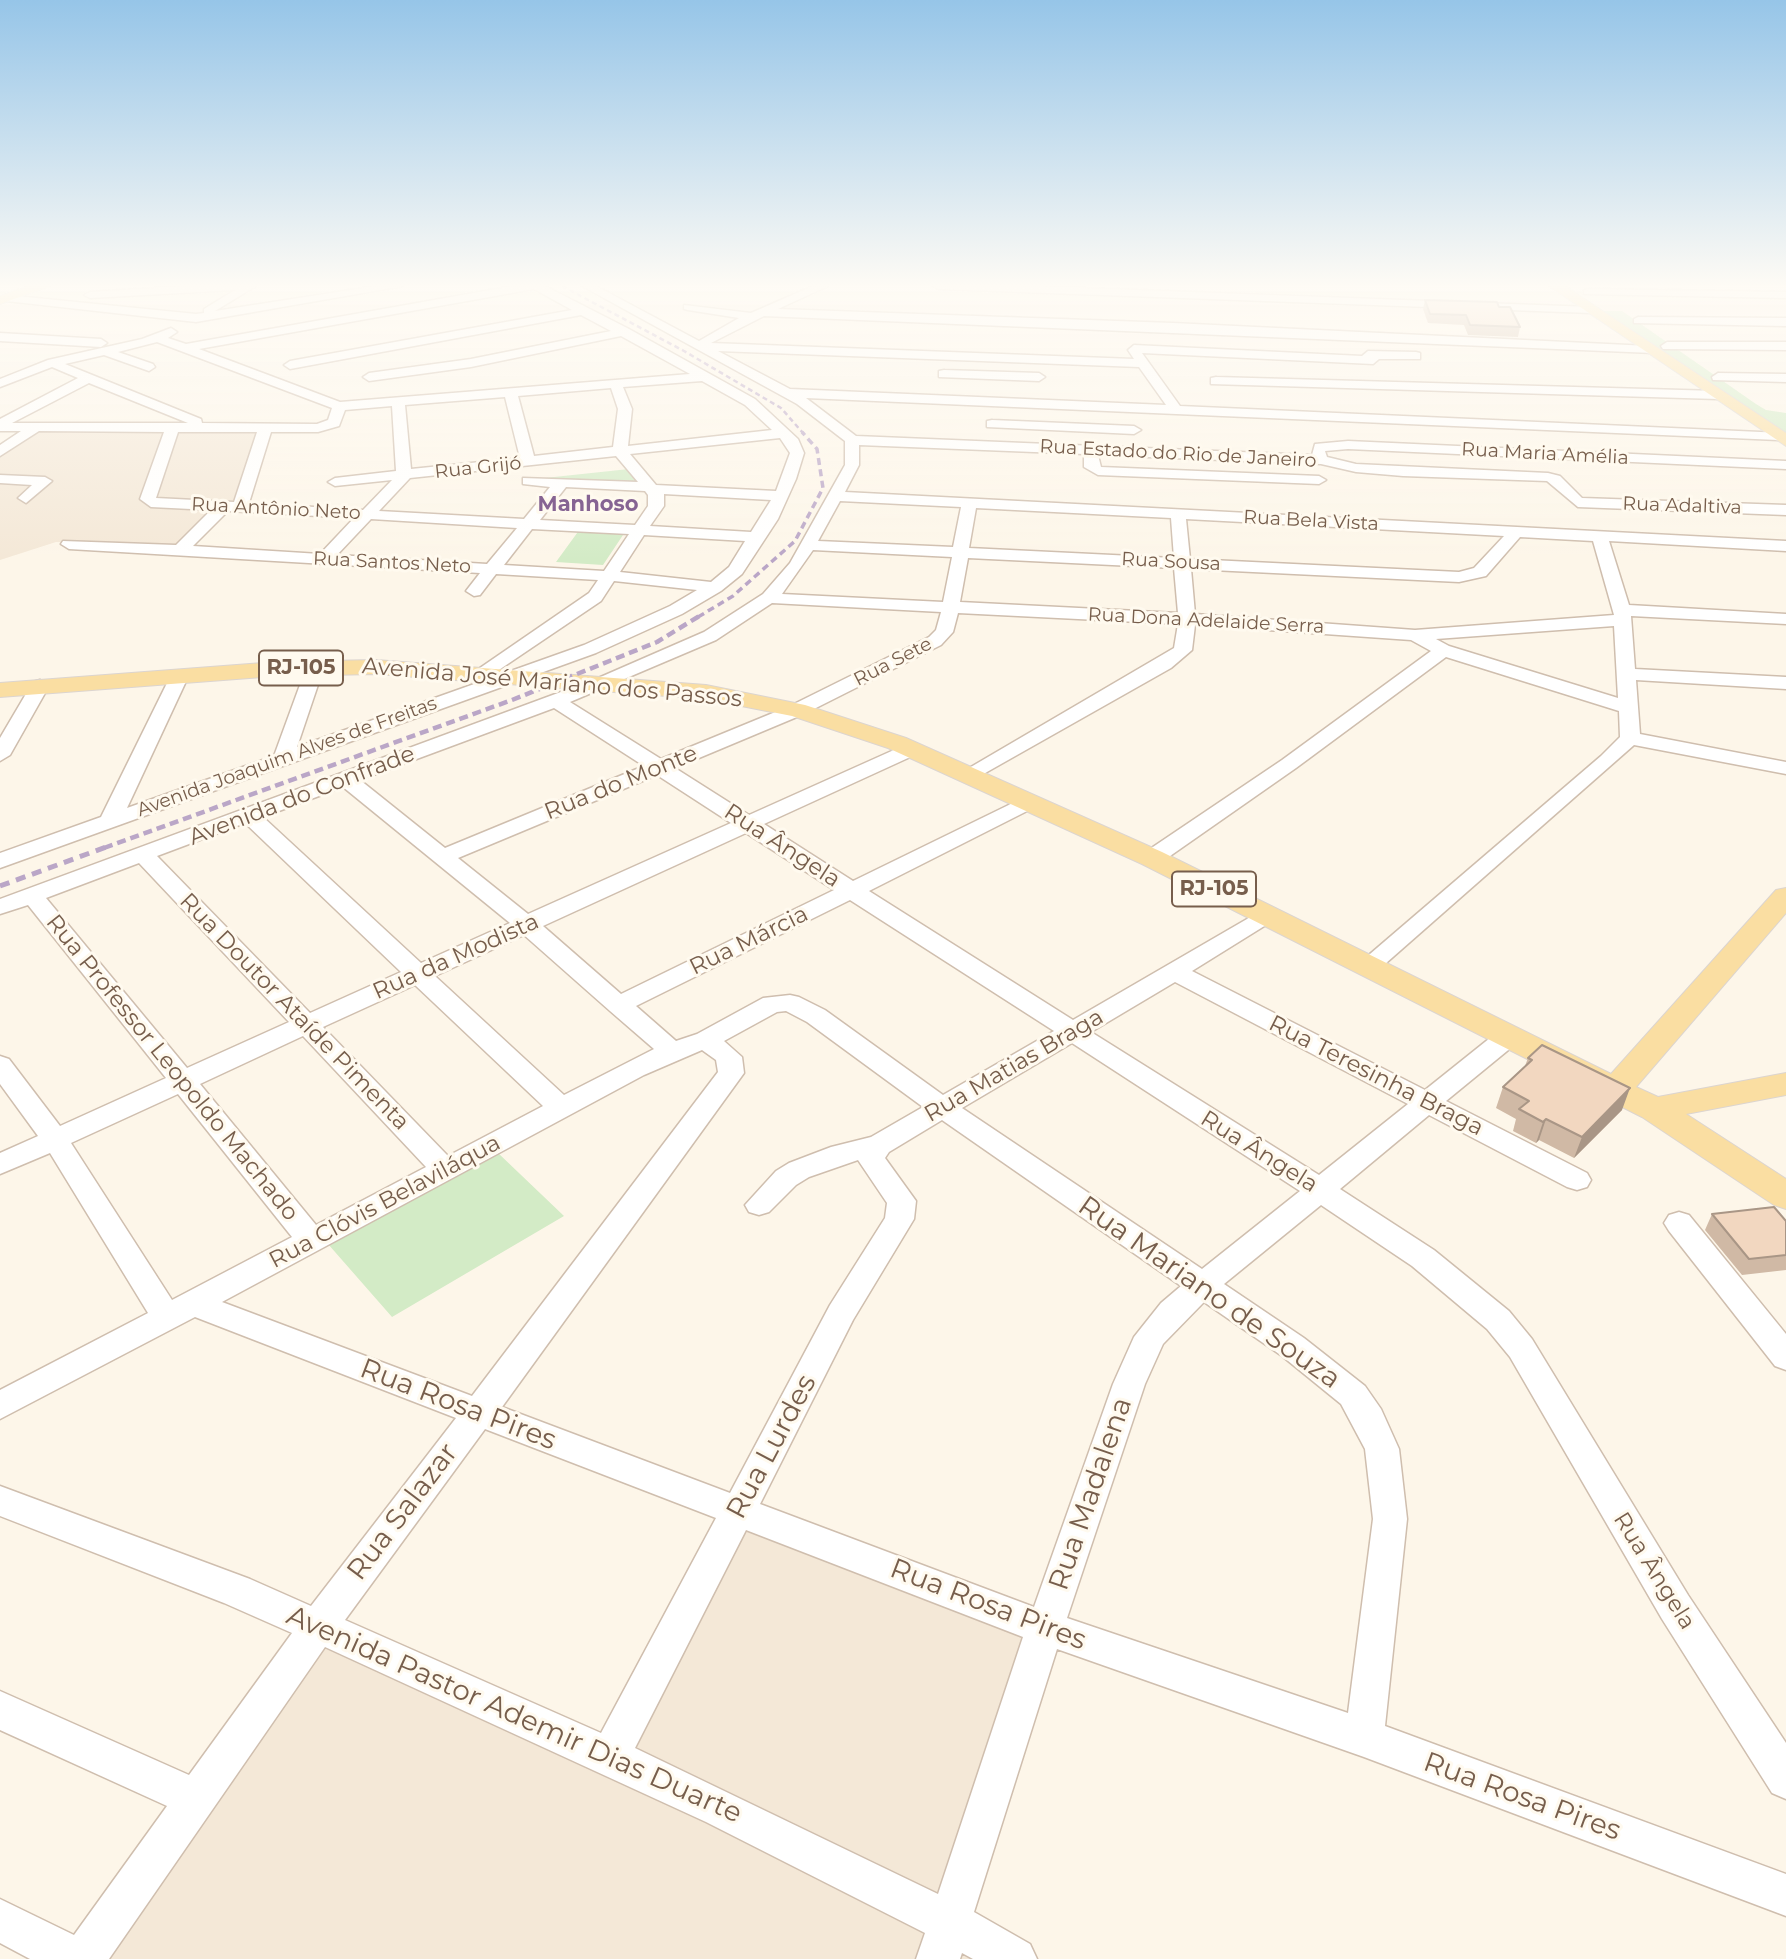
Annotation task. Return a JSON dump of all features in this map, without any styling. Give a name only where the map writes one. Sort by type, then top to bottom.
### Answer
[{"type":"main road","points":[[1695,377],[1718,396],[1782,438]]},
{"type":"main road","name":"Avenida José Mariano dos Passos","points":[[0,690],[315,667],[376,667],[724,694],[797,710],[867,731],[912,749],[1153,858],[1654,1109],[1786,1196]]},
{"type":"main road","points":[[1616,1089],[1786,896]]},
{"type":"main road","points":[[1654,1109],[1786,1084]]},
{"type":"street","points":[[264,377],[339,406],[514,393],[591,382],[616,385],[699,377]]},
{"type":"street","points":[[705,377],[750,402],[785,433]]},
{"type":"street","points":[[759,377],[788,393],[837,426],[852,440]]},
{"type":"street","points":[[1039,377],[1052,405]]},
{"type":"street","points":[[1153,377],[1176,410]]},
{"type":"street","points":[[1214,377],[1229,397],[1436,422],[1782,438]]},
{"type":"street","points":[[1390,377],[1436,422]]},
{"type":"street","points":[[1747,377],[1786,378]]},
{"type":"street","points":[[0,426],[88,378],[210,427]]},
{"type":"street","points":[[494,378],[514,393],[528,462]]},
{"type":"street","points":[[484,674],[585,606],[611,576],[657,502],[620,452],[625,409],[616,385]]},
{"type":"street","points":[[788,393],[1176,410],[1229,397],[1401,388],[1504,387],[1718,396]]},
{"type":"street","points":[[1504,387],[1583,456]]},
{"type":"street","points":[[324,559],[404,476],[398,401]]},
{"type":"street","points":[[0,426],[329,426],[335,421],[339,406]]},
{"type":"street","points":[[992,424],[1134,430]]},
{"type":"street","points":[[0,452],[36,427]]},
{"type":"street","name":"Rua Antônio Neto","points":[[173,427],[148,499],[223,507],[755,537]]},
{"type":"street","points":[[1054,448],[1057,427]]},
{"type":"street","points":[[240,507],[265,428]]},
{"type":"street","name":"Rua Grijó","points":[[335,482],[785,433]]},
{"type":"street","name":"Avenida Joaquim Alves de Freitas","points":[[0,861],[627,634],[715,587],[736,570],[755,537],[770,519],[797,453],[785,433]]},
{"type":"street","name":"Rua Estado do Rio de Janeiro","points":[[852,440],[1194,453],[1321,460],[1356,468],[1548,477],[1555,478],[1578,502]]},
{"type":"street","name":"Avenida do Confrade","points":[[0,907],[556,701],[710,636],[769,598],[786,580],[852,465],[852,440]]},
{"type":"street","name":"Rua Maria Amélia","points":[[1321,460],[1318,452],[1320,447],[1349,444],[1786,465]]},
{"type":"street","points":[[1091,450],[1091,467],[1103,471],[1319,480]]},
{"type":"street","points":[[1194,453],[1195,474]]},
{"type":"street","points":[[0,479],[45,481],[26,498]]},
{"type":"street","points":[[528,481],[780,496]]},
{"type":"street","points":[[474,591],[532,523],[562,482]]},
{"type":"street","name":"Rua Bela Vista","points":[[836,496],[1786,546]]},
{"type":"street","name":"Rua Adaltiva","points":[[1578,502],[1786,510]]},
{"type":"street","name":"Rua Sete","points":[[797,710],[935,641],[944,632],[970,503]]},
{"type":"street","points":[[181,550],[223,507]]},
{"type":"street","points":[[971,775],[1171,660],[1183,650],[1187,619],[1178,514]]},
{"type":"street","name":"Rua Sousa","points":[[808,545],[1463,577],[1480,572],[1515,533]]},
{"type":"street","points":[[1368,966],[1630,738],[1623,619],[1600,537]]},
{"type":"street","name":"Rua Santos Neto","points":[[69,544],[611,576],[715,587]]},
{"type":"street","name":"Rua Dona Adelaide Serra","points":[[769,598],[1187,619],[1415,635],[1450,652],[1630,708]]},
{"type":"street","points":[[1153,858],[1465,642],[1623,619]]},
{"type":"street","points":[[1415,635],[1623,619],[1786,619]]},
{"type":"street","points":[[283,759],[315,667]]},
{"type":"street","points":[[1628,674],[1786,683]]},
{"type":"street","points":[[111,819],[179,677]]},
{"type":"street","points":[[0,755],[40,686]]},
{"type":"street","name":"Rua Ângela","points":[[556,701],[1320,1190],[1423,1258],[1478,1302],[1512,1335],[1675,1607],[1786,1779]]},
{"type":"street","name":"Rua do Monte","points":[[444,856],[797,710]]},
{"type":"street","points":[[1630,738],[1786,768]]},
{"type":"street","name":"Rua da Modista","points":[[0,1164],[912,749]]},
{"type":"street","points":[[346,779],[527,925],[671,1051]]},
{"type":"street","name":"Rua Márcia","points":[[619,1005],[1030,802]]},
{"type":"street","points":[[249,815],[561,1108]]},
{"type":"street","name":"Rua Doutor Ataíde Pimenta","points":[[144,855],[444,1169]]},
{"type":"street","name":"Rua Professor Leopoldo Machado","points":[[32,895],[312,1241]]},
{"type":"street","name":"Rua Matias Braga","points":[[760,1205],[786,1178],[799,1170],[841,1154],[879,1145],[1072,1033],[1266,915]]},
{"type":"street","name":"Rua Teresinha Braga","points":[[1174,972],[1577,1180]]},
{"type":"street","name":"Rua Mariano de Souza","points":[[772,1004],[781,1002],[803,1007],[944,1109],[1293,1347],[1353,1395],[1369,1419],[1382,1449],[1389,1489],[1390,1519],[1364,1738]]},
{"type":"street","name":"Rua Clóvis Belaviláqua","points":[[0,1406],[561,1108],[671,1051],[706,1040],[772,1004]]},
{"type":"street","name":"Rua Madalena","points":[[945,1941],[1045,1628],[1138,1361],[1160,1325],[1203,1285],[1509,1036]]},
{"type":"street","name":"Rua Salazar","points":[[83,1959],[319,1625],[731,1073],[729,1057],[706,1040]]},
{"type":"street","points":[[0,1065],[180,1311]]},
{"type":"street","name":"Rua Lurdes","points":[[610,1756],[841,1314],[903,1210],[902,1201],[876,1170],[872,1158],[879,1145]]},
{"type":"street","points":[[1679,1223],[1786,1357]]},
{"type":"street","name":"Rua Rosa Pires","points":[[180,1311],[477,1413],[1045,1628],[1364,1738],[1786,1895]]},
{"type":"street","name":"Avenida Pastor Ademir Dias Duarte","points":[[0,1501],[319,1625],[610,1756],[945,1941],[1015,1959]]},
{"type":"street","points":[[0,1710],[195,1798]]},
{"type":"street","points":[[0,1920],[75,1959]]},
{"type":"shaded area","points":[[31,427],[265,428],[239,507],[222,512],[177,548],[56,542],[0,560],[0,449]]},
{"type":"shaded area","points":[[741,1516],[1045,1628],[941,1908],[1028,1959],[78,1959],[319,1635],[606,1753]]},
{"type":"green space","points":[[1696,377],[1718,377],[1766,410],[1786,413],[1786,438]]},
{"type":"green space","points":[[629,469],[638,484],[526,480]]},
{"type":"green space","points":[[580,529],[625,532],[603,565],[556,562]]},
{"type":"green space","points":[[497,1152],[564,1216],[392,1317],[328,1244]]},
{"type":"building","points":[[1542,1045],[1630,1088],[1582,1137],[1546,1119],[1543,1122],[1519,1109],[1529,1101],[1503,1087],[1532,1060],[1528,1058]]},
{"type":"building","points":[[1774,1207],[1786,1221],[1786,1255],[1749,1259],[1712,1214]]},
{"type":"railway","points":[[729,377],[781,408],[803,433]]},
{"type":"railway","points":[[698,617],[733,596],[795,541],[823,488],[817,449],[802,432]]},
{"type":"railway","points":[[104,848],[512,700],[657,642],[701,615]]},
{"type":"railway","points":[[0,886],[109,846]]},
{"type":"district","name":"Manhoso","points":[[588,505]]}]
